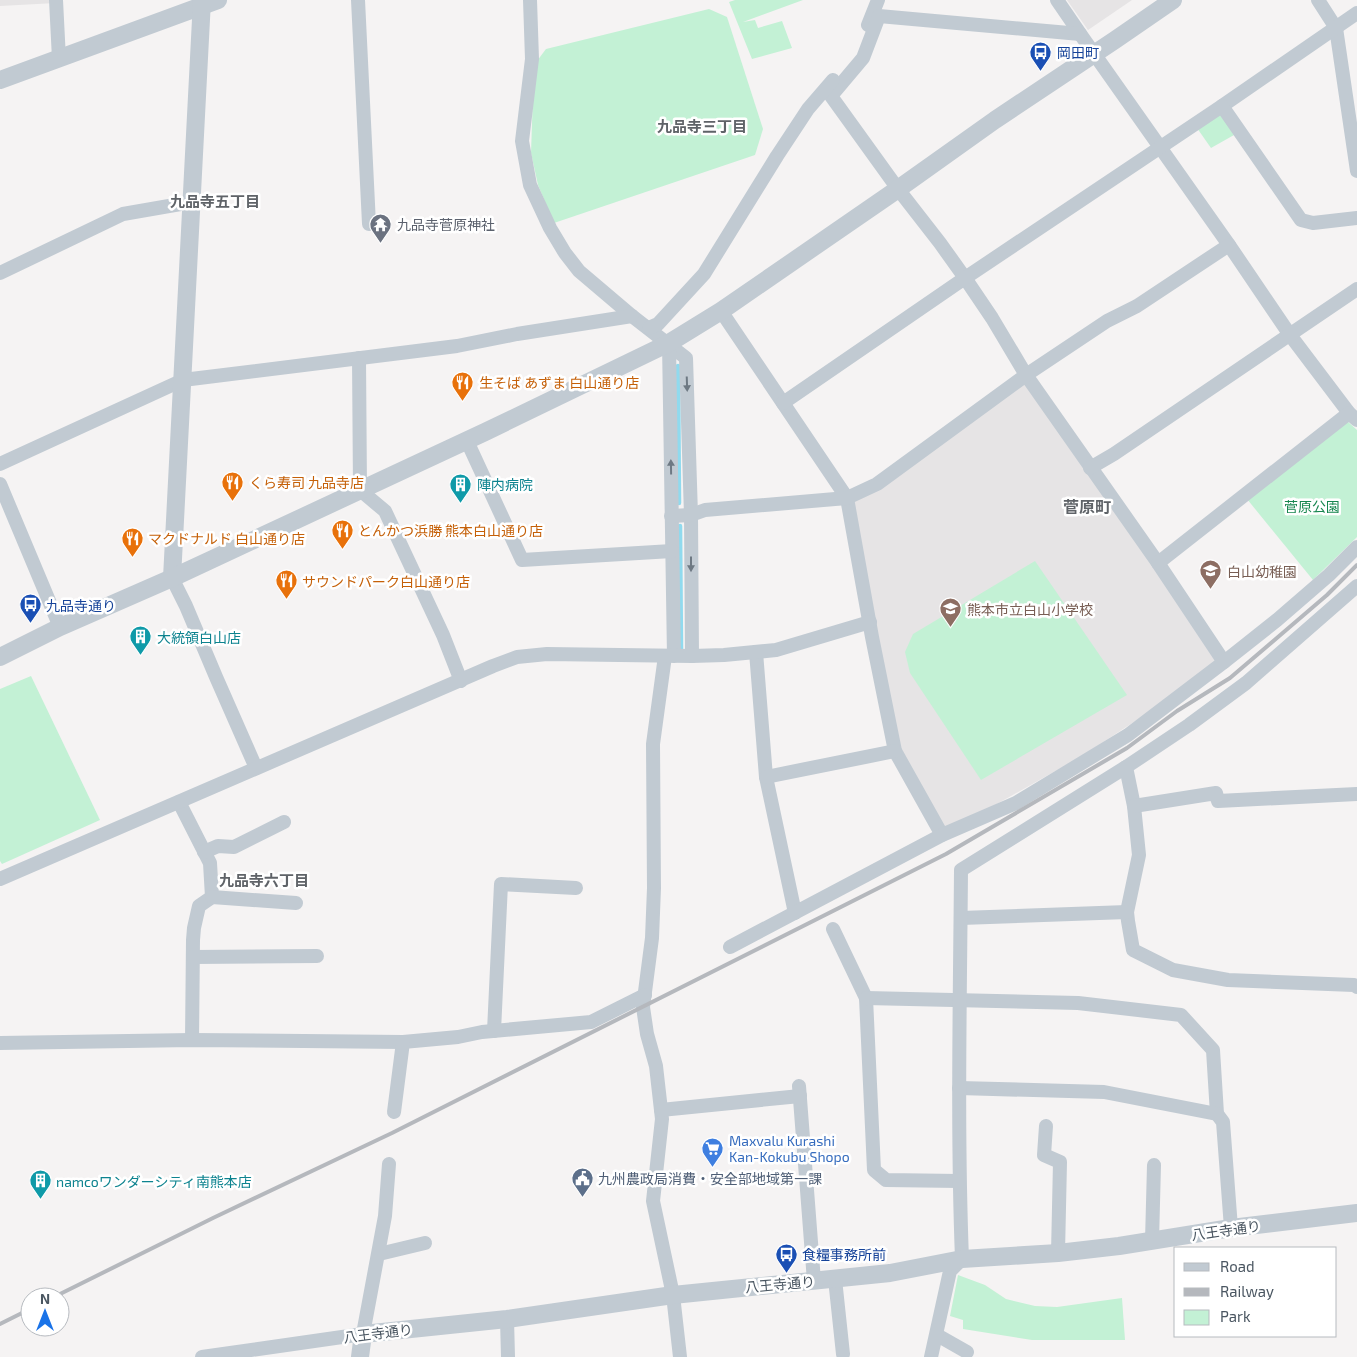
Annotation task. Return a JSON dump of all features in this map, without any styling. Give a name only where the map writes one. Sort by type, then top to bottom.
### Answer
[{"type":"street","points":[[56,0],[59,59]]},
{"type":"street","points":[[358,0],[369,224]]},
{"type":"street","points":[[530,0],[532,59],[522,141],[530,185],[564,253],[579,271],[686,358],[691,515],[692,656]]},
{"type":"street","points":[[649,328],[658,324],[704,274],[808,109],[857,53],[878,0]]},
{"type":"street","points":[[1057,0],[1290,335],[1353,417],[1158,564]]},
{"type":"street","points":[[0,657],[60,627],[172,578],[467,441],[669,343],[721,311],[995,120],[1173,0]]},
{"type":"street","points":[[1318,0],[1336,28],[1351,99],[1357,171]]},
{"type":"street","points":[[0,80],[207,2],[192,202],[172,578],[256,768]]},
{"type":"street","points":[[783,403],[1357,13]]},
{"type":"street","points":[[1080,34],[879,16],[863,58],[831,96],[965,278],[992,318],[1026,375],[1224,662]]},
{"type":"street","points":[[1222,106],[1301,220],[1313,223],[1357,218]]},
{"type":"street","points":[[0,273],[123,214],[192,202]]},
{"type":"street","points":[[671,516],[691,515],[705,510],[847,498],[877,484],[1026,375],[1107,321],[1137,306],[1229,245]]},
{"type":"street","points":[[1090,468],[1114,454],[1357,289]]},
{"type":"street","points":[[721,311],[847,498],[896,751],[942,835]]},
{"type":"street","points":[[0,464],[183,380],[457,346],[517,334],[632,316]]},
{"type":"street","points":[[669,343],[672,551],[669,656],[653,744],[654,888],[652,938],[644,1006],[647,1034],[656,1066],[662,1119],[653,1201],[673,1295],[680,1357]]},
{"type":"street","points":[[359,358],[360,490],[385,511],[443,635],[461,681]]},
{"type":"street","points":[[467,441],[522,560],[672,551]]},
{"type":"street","points":[[0,484],[60,627]]},
{"type":"street","points":[[730,947],[942,835],[1016,803],[1128,735],[1277,620],[1330,575],[1357,547]]},
{"type":"street","points":[[932,1357],[950,1271],[962,1259],[959,1181],[961,870],[1126,768],[1189,725],[1246,683],[1357,586]]},
{"type":"street","points":[[0,879],[517,657],[547,654],[692,656],[756,652],[776,650],[870,622]]},
{"type":"street","points":[[756,652],[766,777],[795,913]]},
{"type":"street","points":[[766,777],[896,751]]},
{"type":"street","points":[[1126,768],[1134,806],[1139,855],[1127,912],[1133,950],[1173,970],[1228,980],[1354,985],[1357,987]]},
{"type":"street","points":[[1134,806],[1216,793],[1218,801],[1357,794]]},
{"type":"street","points":[[179,802],[210,862],[212,897]]},
{"type":"street","points":[[204,852],[218,846],[234,847],[284,822]]},
{"type":"street","points":[[494,1031],[501,884],[576,888]]},
{"type":"street","points":[[192,1040],[194,928],[199,906],[212,897],[296,903]]},
{"type":"street","points":[[961,918],[1127,912]]},
{"type":"street","points":[[833,929],[866,998],[874,1170],[886,1180],[959,1181]]},
{"type":"street","points":[[193,957],[317,956]]},
{"type":"street","points":[[0,1043],[192,1040],[403,1042],[458,1037],[482,1032],[591,1022],[645,995]]},
{"type":"street","points":[[866,998],[1078,1003],[1181,1016],[1213,1050],[1217,1114],[1223,1122],[1231,1228]]},
{"type":"street","points":[[394,1112],[403,1042]]},
{"type":"street","points":[[959,1088],[1104,1092],[1217,1114]]},
{"type":"street","points":[[660,1110],[800,1091],[814,1281]]},
{"type":"street","points":[[1046,1126],[1044,1155],[1060,1162],[1058,1253]]},
{"type":"street","points":[[360,1357],[386,1216],[389,1164]]},
{"type":"street","points":[[1152,1241],[1154,1164]]},
{"type":"street","name":"八王寺通り","points":[[202,1357],[363,1334],[507,1319],[673,1295],[890,1273],[962,1259],[1058,1253],[1119,1246],[1231,1228],[1357,1212]]},
{"type":"street","points":[[379,1254],[425,1243]]},
{"type":"street","points":[[834,1279],[842,1354]]},
{"type":"street","points":[[507,1319],[508,1357]]},
{"type":"street","points":[[937,1334],[967,1352]]},
{"type":"shaded area","points":[[0,0],[56,0],[56,3],[0,6]]},
{"type":"shaded area","points":[[1067,0],[1132,0],[1088,30]]},
{"type":"shaded area","points":[[1026,375],[1219,666],[1082,756],[942,835],[895,751],[847,498]]},
{"type":"green space","points":[[735,0],[803,0],[743,22],[755,20],[758,28],[782,21],[792,48],[752,59],[729,2]]},
{"type":"green space","points":[[709,9],[727,17],[763,129],[755,155],[554,223],[538,185],[531,153],[534,65],[546,49]]},
{"type":"green space","points":[[1221,114],[1234,135],[1211,148],[1197,128]]},
{"type":"green space","name":"菅原公園","points":[[1347,421],[1357,430],[1357,537],[1313,580],[1247,499]]},
{"type":"green space","points":[[1035,561],[1127,695],[981,780],[910,673],[905,652],[913,634]]},
{"type":"green space","points":[[31,676],[100,820],[2,864],[0,861],[0,689]]},
{"type":"green space","points":[[958,1275],[985,1285],[1006,1299],[1035,1306],[1057,1307],[1122,1298],[1125,1340],[1032,1340],[963,1329],[963,1320],[950,1316]]},
{"type":"waterway","points":[[678,366],[679,503]]},
{"type":"waterway","points":[[680,526],[681,650]]},
{"type":"railway","points":[[70,1289],[213,1218],[392,1133],[946,854],[1127,748],[1177,711],[1230,678],[1327,595],[1357,565]]},
{"type":"railway","points":[[0,1324],[20,1314]]},
{"type":"place","name":"岡田町","points":[[1041,71]]},
{"type":"place","name":"九品寺菅原神社","points":[[381,243]]},
{"type":"place","name":"生そば あずま 白山通り店","points":[[463,401]]},
{"type":"place","name":"くら寿司 九品寺店","points":[[233,501]]},
{"type":"place","name":"陣内病院","points":[[461,503]]},
{"type":"place","name":"とんかつ浜勝 熊本白山通り店","points":[[342,549]]},
{"type":"place","name":"マクドナルド 白山通り店","points":[[132,557]]},
{"type":"place","name":"白山幼稚園","points":[[1211,590]]},
{"type":"place","name":"サウンドパーク白山通り店","points":[[286,600]]},
{"type":"place","name":"九品寺通り","points":[[30,624]]},
{"type":"place","name":"熊本市立白山小学校","points":[[951,628]]},
{"type":"place","name":"大統領白山店","points":[[141,656]]},
{"type":"place","name":"Maxvalu Kurashi Kan-Kokubu Shopo","points":[[713,1167]]},
{"type":"place","name":"九州農政局消費・安全部地域第一課","points":[[582,1197]]},
{"type":"place","name":"namcoワンダーシティ南熊本店","points":[[40,1200]]},
{"type":"place","name":"食糧事務所前","points":[[786,1273]]},
{"type":"district","name":"九品寺三丁目","points":[[702,126]]},
{"type":"district","name":"九品寺五丁目","points":[[215,201]]},
{"type":"district","name":"菅原町","points":[[1087,506]]},
{"type":"district","name":"九品寺六丁目","points":[[264,880]]}]
